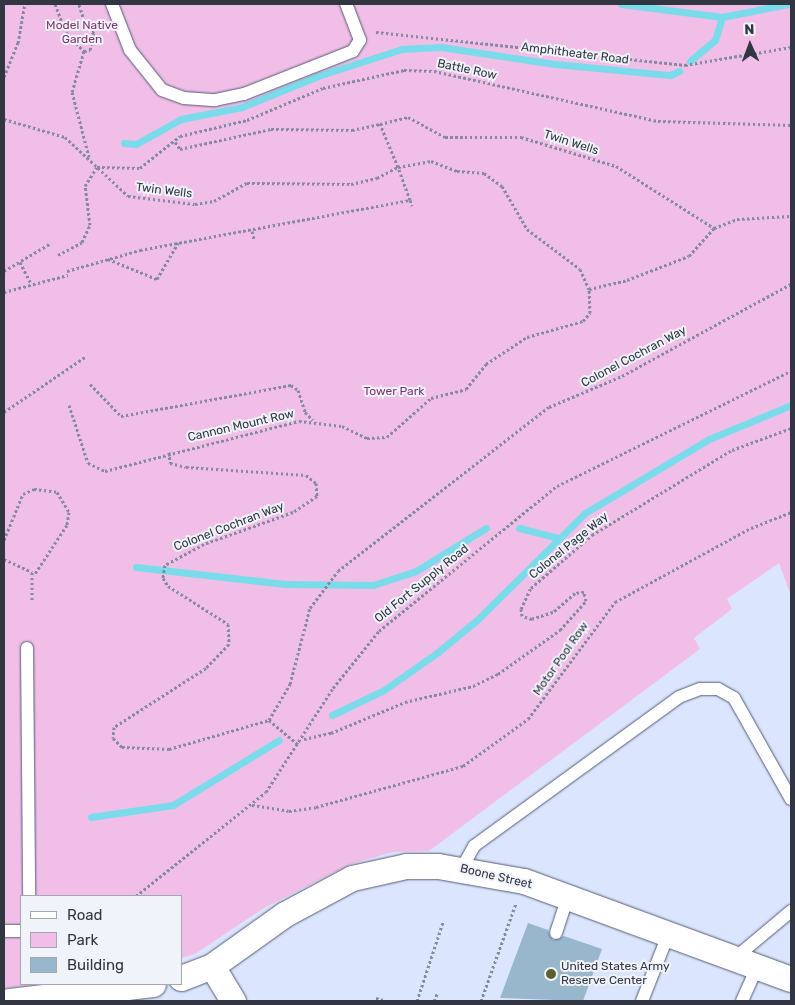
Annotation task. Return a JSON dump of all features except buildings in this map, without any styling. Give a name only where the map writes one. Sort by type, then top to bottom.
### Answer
[{"type":"street","name":"Boone Street","points":[[182,978],[212,966],[285,914],[352,878],[406,866],[462,868],[524,881],[791,979]]},
{"type":"street","points":[[212,966],[233,1001]]},
{"type":"street","points":[[9,1001],[145,985]]},
{"type":"lane","points":[[112,4],[130,50],[145,74],[162,90],[184,98],[215,100],[244,94],[353,50],[360,40],[346,4]]},
{"type":"lane","points":[[27,648],[28,895]]},
{"type":"lane","points":[[462,868],[474,846],[680,697],[700,689],[718,689],[734,698],[791,798]]},
{"type":"lane","points":[[556,933],[568,896]]},
{"type":"lane","points":[[735,958],[791,911]]},
{"type":"lane","points":[[4,931],[20,931]]},
{"type":"lane","points":[[642,1001],[668,935]]},
{"type":"lane","points":[[742,1001],[758,967]]},
{"type":"path","points":[[4,77],[18,43],[25,4]]},
{"type":"path","points":[[55,4],[66,32],[84,51]]},
{"type":"path","points":[[79,4],[86,26],[94,33],[90,50],[84,51]]},
{"type":"path","name":"Amphitheater Road","points":[[358,32],[398,32],[685,65],[791,47]]},
{"type":"path","points":[[84,51],[72,92],[89,158]]},
{"type":"path","name":"Battle Row","points":[[97,167],[140,168],[180,136],[247,120],[323,88],[404,70],[434,71],[658,121],[791,125]]},
{"type":"path","name":"Twin Wells","points":[[175,141],[180,149],[271,129],[352,130],[408,117],[445,137],[538,141],[616,166],[714,228]]},
{"type":"path","name":"Twin Wells","points":[[4,119],[65,137],[128,196],[195,204],[214,201],[247,183],[351,184],[398,167],[431,161],[491,176],[506,191],[523,225],[572,260],[589,289]]},
{"type":"path","points":[[380,124],[412,206]]},
{"type":"path","points":[[58,255],[82,242],[90,226],[86,194],[87,178],[97,167]]},
{"type":"path","points":[[4,292],[107,259],[178,243],[252,231],[410,200]]},
{"type":"path","points":[[589,289],[628,280],[689,256],[714,228],[748,217],[791,216]]},
{"type":"path","points":[[252,231],[254,239]]},
{"type":"path","points":[[4,271],[51,243]]},
{"type":"path","points":[[107,259],[157,279],[178,243]]},
{"type":"path","points":[[20,262],[31,284]]},
{"type":"path","name":"Colonel Cochran Way","points":[[169,452],[170,463],[186,467],[306,475],[316,482],[317,496],[293,512],[169,561],[163,570],[165,582],[228,624],[229,644],[206,668],[121,720],[114,728],[113,738],[122,747],[169,749],[269,720],[290,684],[310,608],[338,571],[549,408],[622,376],[791,284]]},
{"type":"path","name":"Cannon Mount Row","points":[[69,406],[88,464],[98,470],[313,420],[342,426],[367,438],[386,437],[431,398],[466,389],[486,364],[527,337],[584,321],[590,313],[589,289]]},
{"type":"path","points":[[4,412],[85,357]]},
{"type":"path","name":"Old Fort Supply Road","points":[[137,895],[252,805],[299,745],[334,688],[379,631],[557,486],[791,371]]},
{"type":"path","points":[[90,384],[121,416],[291,385],[298,390],[305,412],[313,420]]},
{"type":"path","name":"Colonel Page Way","points":[[303,739],[331,734],[405,702],[473,686],[498,674],[560,630],[586,601],[584,592],[575,593],[553,612],[532,619],[522,616],[520,609],[531,588],[592,535],[732,450],[791,428]]},
{"type":"path","points":[[4,540],[24,494],[34,489],[57,492],[70,512],[67,525],[34,575],[32,602]]},
{"type":"path","name":"Motor Pool Row","points":[[252,805],[289,811],[316,806],[463,766],[500,744],[533,713],[615,602],[751,528],[791,512]]},
{"type":"path","points":[[4,559],[34,575]]},
{"type":"path","points":[[269,720],[299,745]]},
{"type":"path","points":[[481,1001],[524,881]]},
{"type":"path","points":[[417,1001],[443,922]]},
{"type":"path","points":[[434,1001],[437,994]]},
{"type":"path","points":[[376,998],[386,1001]]},
{"type":"green space","name":"Tower Park","points":[[4,4],[791,4],[791,596],[779,563],[727,599],[732,609],[694,638],[700,649],[429,851],[393,852],[351,864],[264,908],[195,954],[182,958],[182,895],[20,895],[20,985],[33,985],[4,988]]},
{"type":"waterway","points":[[621,4],[722,17],[788,4]]},
{"type":"waterway","points":[[690,61],[715,40],[722,17]]},
{"type":"waterway","points":[[124,143],[136,144],[181,119],[242,107],[321,75],[402,49],[441,47],[555,64],[670,75],[679,71]]},
{"type":"waterway","points":[[332,715],[384,690],[438,652],[477,620],[585,513],[709,439],[791,405]]},
{"type":"waterway","points":[[136,567],[285,584],[373,585],[416,571],[486,528]]},
{"type":"waterway","points":[[519,528],[558,538]]},
{"type":"waterway","points":[[91,817],[173,805],[279,740]]},
{"type":"place","name":"United States Army Reserve Center","points":[[551,974]]},
{"type":"park label","name":"Model Native Garden","points":[[82,33]]}]
